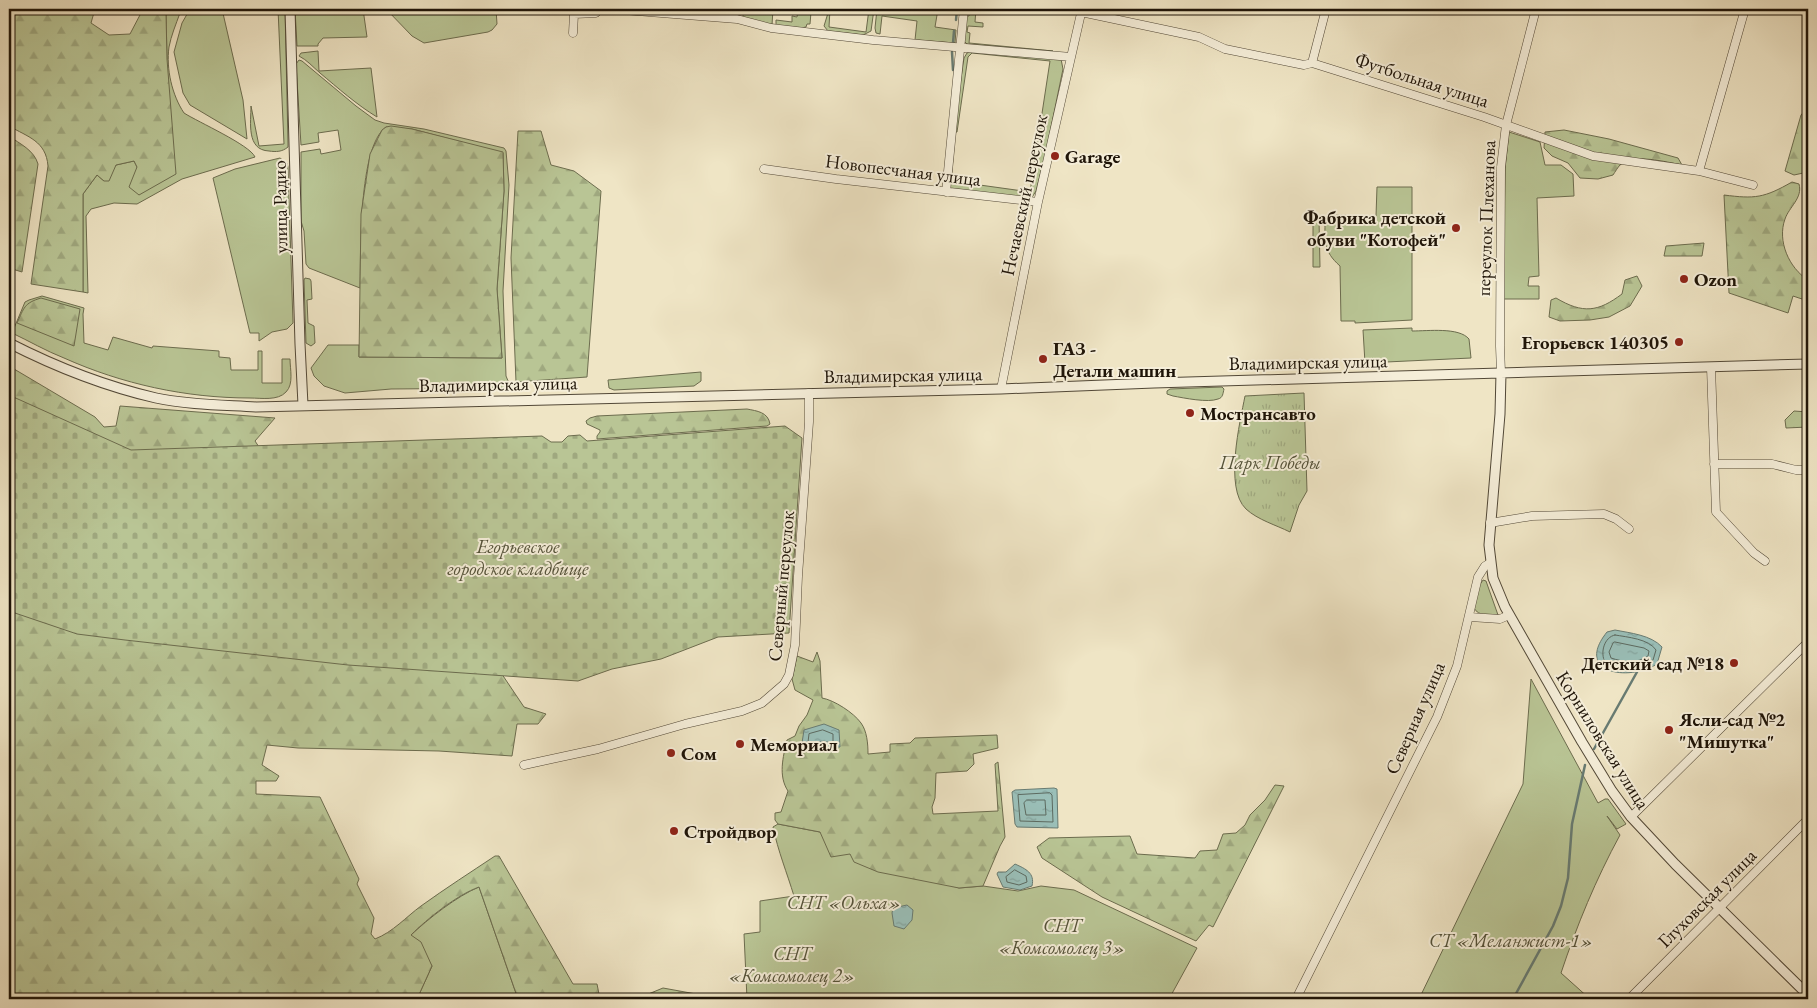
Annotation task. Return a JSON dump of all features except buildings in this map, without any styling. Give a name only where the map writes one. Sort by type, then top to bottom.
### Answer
[{"type":"street","name":"улица Радио","points":[[290,9],[303,405]]},
{"type":"street","points":[[573,33],[574,14],[596,13],[598,9]]},
{"type":"street","points":[[611,9],[737,19],[771,28],[873,40],[1071,57]]},
{"type":"street","points":[[946,192],[964,9]]},
{"type":"street","points":[[1312,63],[1326,9]]},
{"type":"street","name":"переулок Плеханова","points":[[1501,373],[1501,176],[1506,125],[1536,9]]},
{"type":"street","points":[[1699,171],[1745,9]]},
{"type":"street","name":"Футбольная улица","points":[[1082,10],[1199,37],[1225,49],[1304,66],[1312,63],[1484,117],[1593,156],[1699,171],[1753,185]]},
{"type":"street","name":"Нечаевский переулок","points":[[1001,388],[1038,202],[1082,10]]},
{"type":"street","name":"Новопесчаная улица","points":[[764,169],[1038,202]]},
{"type":"street","name":"Владимирская улица","points":[[9,343],[86,378],[158,398],[248,407],[1001,388],[1808,364]]},
{"type":"street","points":[[1711,367],[1716,512],[1754,553],[1765,560]]},
{"type":"street","points":[[1490,563],[1490,523],[1500,414],[1501,373]]},
{"type":"street","name":"Северный переулок","points":[[524,765],[598,750],[685,724],[742,711],[762,703],[784,684],[789,675],[795,645],[798,576],[810,422],[809,393]]},
{"type":"street","points":[[1714,464],[1772,464],[1796,470],[1808,470]]},
{"type":"street","points":[[1490,523],[1532,516],[1604,514],[1616,519],[1629,529]]},
{"type":"street","name":"Корниловская улица","points":[[1490,563],[1495,585],[1509,615],[1577,734],[1612,791],[1631,817],[1719,909],[1808,996]]},
{"type":"street","name":"Северная улица","points":[[1296,999],[1437,718],[1457,666],[1478,577],[1485,566],[1490,563]]},
{"type":"street","points":[[1470,617],[1500,619],[1509,615]]},
{"type":"street","points":[[1631,817],[1808,642]]},
{"type":"street","name":"Глуховская улица","points":[[1630,999],[1808,819]]},
{"type":"green space","points":[[9,9],[95,9],[91,23],[109,35],[130,34],[141,13],[166,13],[167,59],[176,174],[139,195],[129,187],[137,167],[134,161],[116,165],[109,181],[104,181],[97,175],[83,194],[83,292],[31,284],[48,166],[47,158],[40,145],[9,126]]},
{"type":"green space","points":[[190,9],[222,9],[243,100],[247,139],[190,105],[183,93],[174,52],[182,23]]},
{"type":"green space","points":[[278,9],[285,9],[288,147],[274,152],[256,146],[253,141],[251,134],[251,106],[259,146],[284,144]]},
{"type":"green space","points":[[295,9],[363,9],[367,37],[323,38],[318,46],[297,46]]},
{"type":"green space","points":[[386,9],[496,9],[497,24],[488,32],[424,43],[412,36]]},
{"type":"green space","points":[[743,9],[773,9],[772,25],[743,17]]},
{"type":"green space","points":[[798,9],[805,9],[805,12],[811,12],[810,24],[807,24],[806,27],[776,25],[776,20],[792,22],[792,16],[797,17]]},
{"type":"green space","points":[[826,9],[830,9],[829,27],[866,32],[869,9],[874,9],[871,31],[863,35],[828,31],[824,26],[828,13]]},
{"type":"green space","points":[[877,9],[938,9],[935,27],[956,30],[955,43],[915,40],[917,21],[882,16],[880,34],[876,33]]},
{"type":"green space","points":[[970,9],[976,9],[975,22],[983,23],[983,27],[968,26],[967,32],[970,33],[969,43],[1053,51],[967,44],[964,41],[966,16],[969,16]]},
{"type":"green space","points":[[166,13],[180,13],[170,43],[168,64],[173,90],[184,113],[244,146],[255,157],[182,179],[137,204],[114,203],[91,209],[86,216],[88,293],[83,292],[83,194],[97,175],[104,181],[116,165],[134,161],[137,167],[139,195],[167,59]]},
{"type":"green space","points":[[318,51],[319,71],[371,68],[377,117],[355,102],[299,56],[301,53]]},
{"type":"green space","points":[[972,51],[1061,59],[1063,69],[1045,156],[1036,191],[1031,199],[949,188],[952,146],[954,146],[951,181],[1030,192],[1050,61],[972,53],[968,57],[957,132],[953,132],[964,58],[967,53]]},
{"type":"green space","points":[[299,60],[375,120],[424,129],[504,148],[506,151],[509,185],[503,291],[506,376],[511,388],[391,389],[345,393],[324,386],[314,376],[311,368],[328,345],[359,345],[359,357],[502,358],[497,289],[504,191],[503,153],[412,129],[386,127],[377,138],[370,156],[366,178],[361,227],[360,288],[309,268],[306,264],[304,231],[301,221],[301,152],[320,149],[321,154],[341,150],[338,130],[318,133],[319,142],[301,145],[296,64]]},
{"type":"green space","points":[[1808,107],[1808,172],[1794,175],[1785,171],[1801,115]]},
{"type":"green space","points":[[391,126],[412,129],[503,152],[504,191],[497,289],[502,358],[359,357],[361,214],[370,154],[382,130]]},
{"type":"green space","points":[[1564,130],[1609,139],[1678,158],[1682,165],[1650,159],[1633,160],[1626,161],[1620,165],[1613,175],[1598,179],[1580,178],[1568,163],[1552,156],[1544,148],[1545,132]]},
{"type":"green space","points":[[518,131],[541,131],[551,165],[574,171],[601,191],[587,377],[516,382],[511,258]]},
{"type":"green space","points":[[1509,132],[1540,142],[1545,165],[1561,165],[1573,174],[1574,196],[1537,198],[1539,276],[1529,277],[1528,286],[1539,286],[1539,299],[1503,299],[1505,169]]},
{"type":"green space","points":[[9,136],[30,151],[38,164],[22,272],[9,268]]},
{"type":"green space","points":[[280,158],[287,163],[288,167],[293,323],[287,329],[272,332],[259,341],[259,333],[250,333],[213,178],[235,169]]},
{"type":"green space","points":[[1792,182],[1799,184],[1800,189],[1785,219],[1783,227],[1784,245],[1790,261],[1801,275],[1808,280],[1808,301],[1793,296],[1788,313],[1729,293],[1724,195],[1759,196]]},
{"type":"green space","points":[[1377,187],[1412,187],[1412,320],[1355,323],[1355,321],[1341,321],[1340,266],[1330,255],[1326,245],[1325,220],[1329,220],[1329,215],[1376,216]]},
{"type":"green space","points":[[1313,219],[1319,219],[1320,267],[1313,267]]},
{"type":"green space","points":[[1704,243],[1702,256],[1664,256],[1666,246]]},
{"type":"green space","points":[[1637,276],[1642,286],[1630,306],[1609,317],[1560,321],[1549,317],[1551,300],[1556,298],[1582,309],[1598,307],[1622,294],[1625,280]]},
{"type":"green space","points":[[305,278],[311,281],[312,299],[307,300],[308,323],[314,326],[315,343],[311,346],[306,343]]},
{"type":"green space","points":[[42,296],[84,308],[84,343],[108,350],[113,337],[152,348],[153,346],[219,351],[219,357],[230,358],[231,370],[258,370],[258,351],[262,351],[262,383],[282,383],[282,359],[290,359],[290,385],[283,395],[274,398],[202,395],[155,388],[86,367],[12,333],[25,302]]},
{"type":"green space","points":[[41,298],[80,309],[74,346],[17,323],[25,307]]},
{"type":"green space","points":[[1412,328],[1412,331],[1443,330],[1464,335],[1469,339],[1471,358],[1365,363],[1363,330]]},
{"type":"green space","points":[[9,366],[95,417],[104,427],[116,426],[120,406],[275,418],[255,441],[265,456],[485,649],[524,707],[546,714],[538,724],[517,724],[512,756],[439,751],[298,748],[267,745],[262,765],[279,776],[276,781],[256,781],[256,794],[320,797],[359,879],[357,884],[374,918],[371,934],[375,939],[394,928],[458,880],[495,856],[499,856],[573,984],[597,984],[600,999],[518,999],[479,887],[461,895],[426,921],[411,935],[421,942],[432,966],[417,999],[9,999]]},
{"type":"green space","points":[[701,372],[701,381],[694,386],[614,390],[609,388],[608,380]]},
{"type":"green space","points":[[1222,387],[1224,389],[1222,396],[1214,400],[1196,400],[1167,394],[1167,391],[1170,389]]},
{"type":"green space","name":"Парк Победы","points":[[1304,393],[1307,491],[1299,505],[1290,532],[1246,509],[1239,499],[1236,486],[1235,454],[1245,396]]},
{"type":"green space","name":"Егорьевское городское кладбище","points":[[9,395],[131,450],[542,436],[551,442],[562,442],[568,436],[580,435],[587,441],[785,426],[802,438],[789,633],[718,637],[661,659],[612,669],[578,681],[348,665],[77,634],[9,611]]},
{"type":"green space","points":[[747,409],[758,411],[767,417],[770,424],[767,426],[597,439],[600,430],[587,424],[586,421],[597,416]]},
{"type":"green space","points":[[1794,411],[1808,412],[1808,427],[1786,428],[1785,420]]},
{"type":"green space","points":[[1483,580],[1486,581],[1498,615],[1481,614],[1474,608],[1479,586]]},
{"type":"green space","points":[[817,652],[820,661],[822,698],[832,701],[854,715],[861,723],[866,734],[868,754],[890,752],[890,744],[910,743],[915,738],[997,735],[998,748],[973,754],[974,764],[967,771],[936,773],[935,798],[932,807],[933,814],[998,811],[995,764],[998,762],[1005,837],[983,886],[959,888],[878,872],[854,862],[850,854],[831,857],[820,832],[778,824],[775,820],[775,813],[781,812],[788,791],[782,773],[787,740],[795,736],[813,700],[795,690],[792,679],[797,656],[813,662]]},
{"type":"green space","name":"СТ «Меланжист-1»","points":[[1531,679],[1598,803],[1608,799],[1626,824],[1617,829],[1607,816],[1620,835],[1587,902],[1561,973],[1590,999],[1419,999],[1523,784]]},
{"type":"green space","points":[[1275,785],[1284,786],[1213,927],[1209,925],[1196,941],[1102,897],[1042,858],[1037,847],[1049,838],[1130,836],[1137,854],[1195,858],[1200,851],[1217,850],[1223,834],[1236,833],[1245,825],[1250,815],[1265,800]]},
{"type":"green space","points":[[778,824],[820,832],[850,854],[959,888],[983,886],[1018,891],[1041,886],[1074,890],[1197,948],[1169,999],[747,999],[744,934],[760,932],[760,901],[794,896],[773,827]]},
{"type":"green space","points":[[479,887],[518,999],[417,999],[432,966],[411,935],[443,908]]},
{"type":"green space","points":[[663,988],[696,994],[694,999],[642,999],[641,997]]},
{"type":"water","points":[[1615,630],[1640,635],[1662,647],[1657,664],[1645,669],[1620,673],[1609,670],[1601,665],[1597,657],[1598,646],[1607,632]]},
{"type":"water","points":[[824,724],[839,730],[840,747],[807,748],[802,743],[804,730]]},
{"type":"water","points":[[1057,789],[1058,828],[1017,827],[1015,824],[1012,792],[1015,790]]},
{"type":"water","points":[[1015,864],[1031,875],[1032,886],[1020,890],[1003,887],[997,874],[998,872],[1006,872]]},
{"type":"water","points":[[907,905],[913,910],[912,920],[904,929],[894,926],[893,908]]},
{"type":"waterway","points":[[956,20],[957,9]]},
{"type":"waterway","points":[[953,43],[954,31]]},
{"type":"waterway","points":[[952,52],[953,70]]},
{"type":"waterway","points":[[1594,749],[1637,672]]},
{"type":"waterway","points":[[1513,999],[1553,926],[1561,906],[1568,878],[1572,824],[1585,765]]},
{"type":"place","name":"Garage","points":[[1055,156]]},
{"type":"place","name":"Фабрика детской обуви \"Котофей\"","points":[[1456,228]]},
{"type":"place","name":"Ozon","points":[[1684,279]]},
{"type":"place","name":"Егорьевск 140305","points":[[1679,342]]},
{"type":"place","name":"ГАЗ - Детали машин","points":[[1043,359]]},
{"type":"place","name":"Мострансавто","points":[[1190,413]]},
{"type":"place","name":"Детский сад №18","points":[[1734,663]]},
{"type":"place","name":"Ясли-сад №2 \"Мишутка\"","points":[[1669,730]]},
{"type":"place","name":"Мемориал","points":[[740,744]]},
{"type":"place","name":"Сом","points":[[671,753]]},
{"type":"place","name":"Стройдвор","points":[[674,831]]},
{"type":"park label","name":"СНТ «Ольха»","points":[[844,902]]},
{"type":"park label","name":"СНТ «Комсомолец 3»","points":[[1062,936]]},
{"type":"park label","name":"СНТ «Комсомолец 2»","points":[[792,964]]}]
